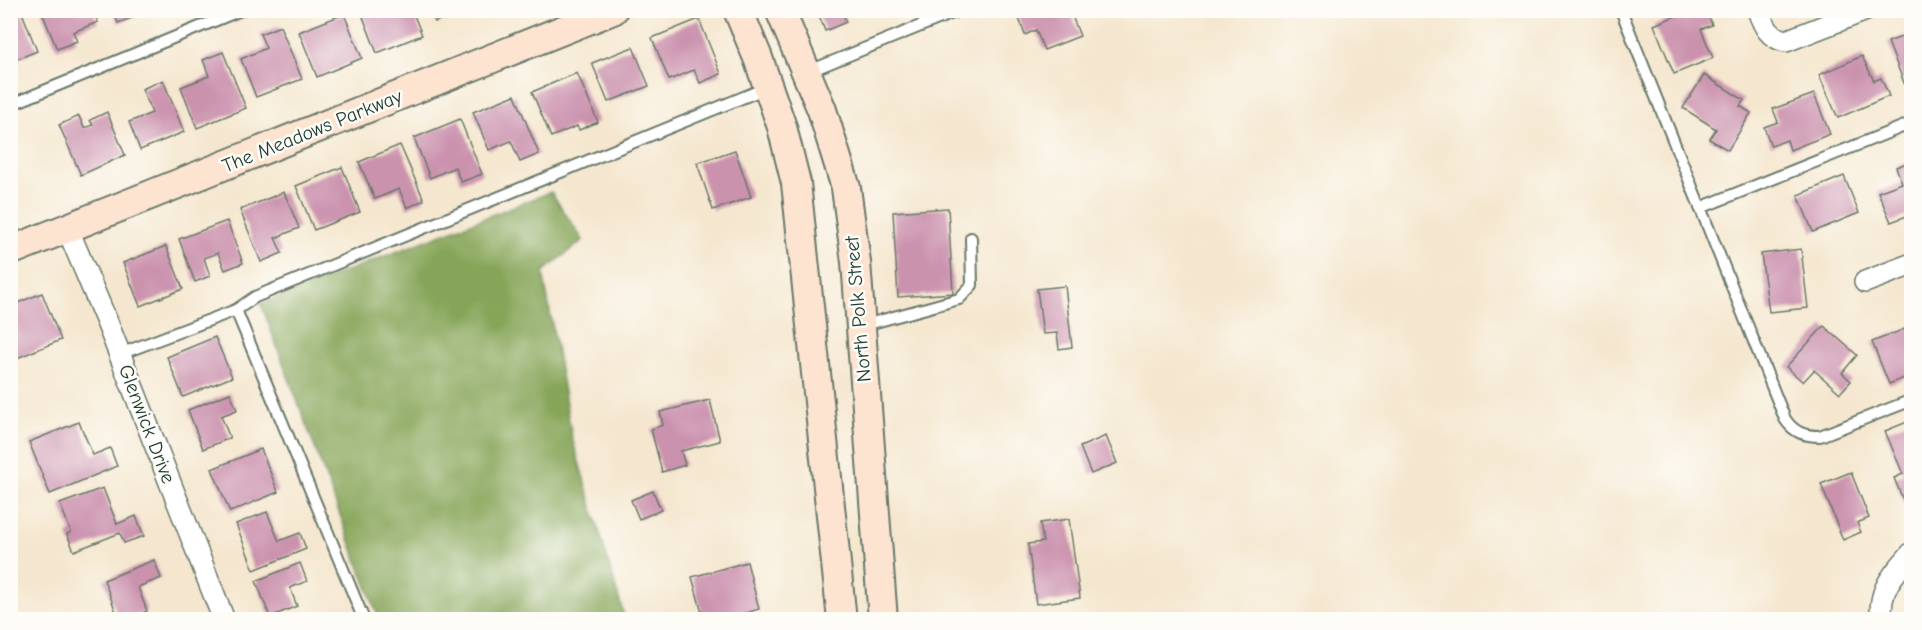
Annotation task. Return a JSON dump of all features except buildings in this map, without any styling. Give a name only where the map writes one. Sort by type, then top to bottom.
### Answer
[{"type":"main road","name":"The Meadows Parkway","points":[[10,251],[68,230],[613,10]]},
{"type":"main road","points":[[738,10],[782,127],[796,183],[841,612],[881,609]]},
{"type":"main road","name":"North Polk Street","points":[[780,10],[822,110],[846,188],[856,262],[881,609]]},
{"type":"street","points":[[1758,10],[1763,24],[1771,35],[1778,40],[1786,41],[1866,10]]},
{"type":"street","name":"Glenwick Drive","points":[[68,230],[120,354],[224,620]]},
{"type":"street","points":[[1865,282],[1911,264]]},
{"type":"street","points":[[1882,620],[1881,604],[1889,580],[1911,553]]},
{"type":"lane","points":[[10,105],[241,10]]},
{"type":"lane","points":[[807,72],[960,10]]},
{"type":"lane","points":[[1621,10],[1785,419],[1799,433],[1820,436],[1911,400]]},
{"type":"lane","points":[[120,354],[236,310],[255,297],[768,87]]},
{"type":"lane","points":[[1700,208],[1911,123]]},
{"type":"lane","points":[[861,327],[959,299],[972,285],[971,238]]},
{"type":"lane","points":[[236,310],[364,620]]},
{"type":"green space","points":[[551,192],[583,240],[543,272],[572,438],[625,619],[379,619],[261,304]]}]
